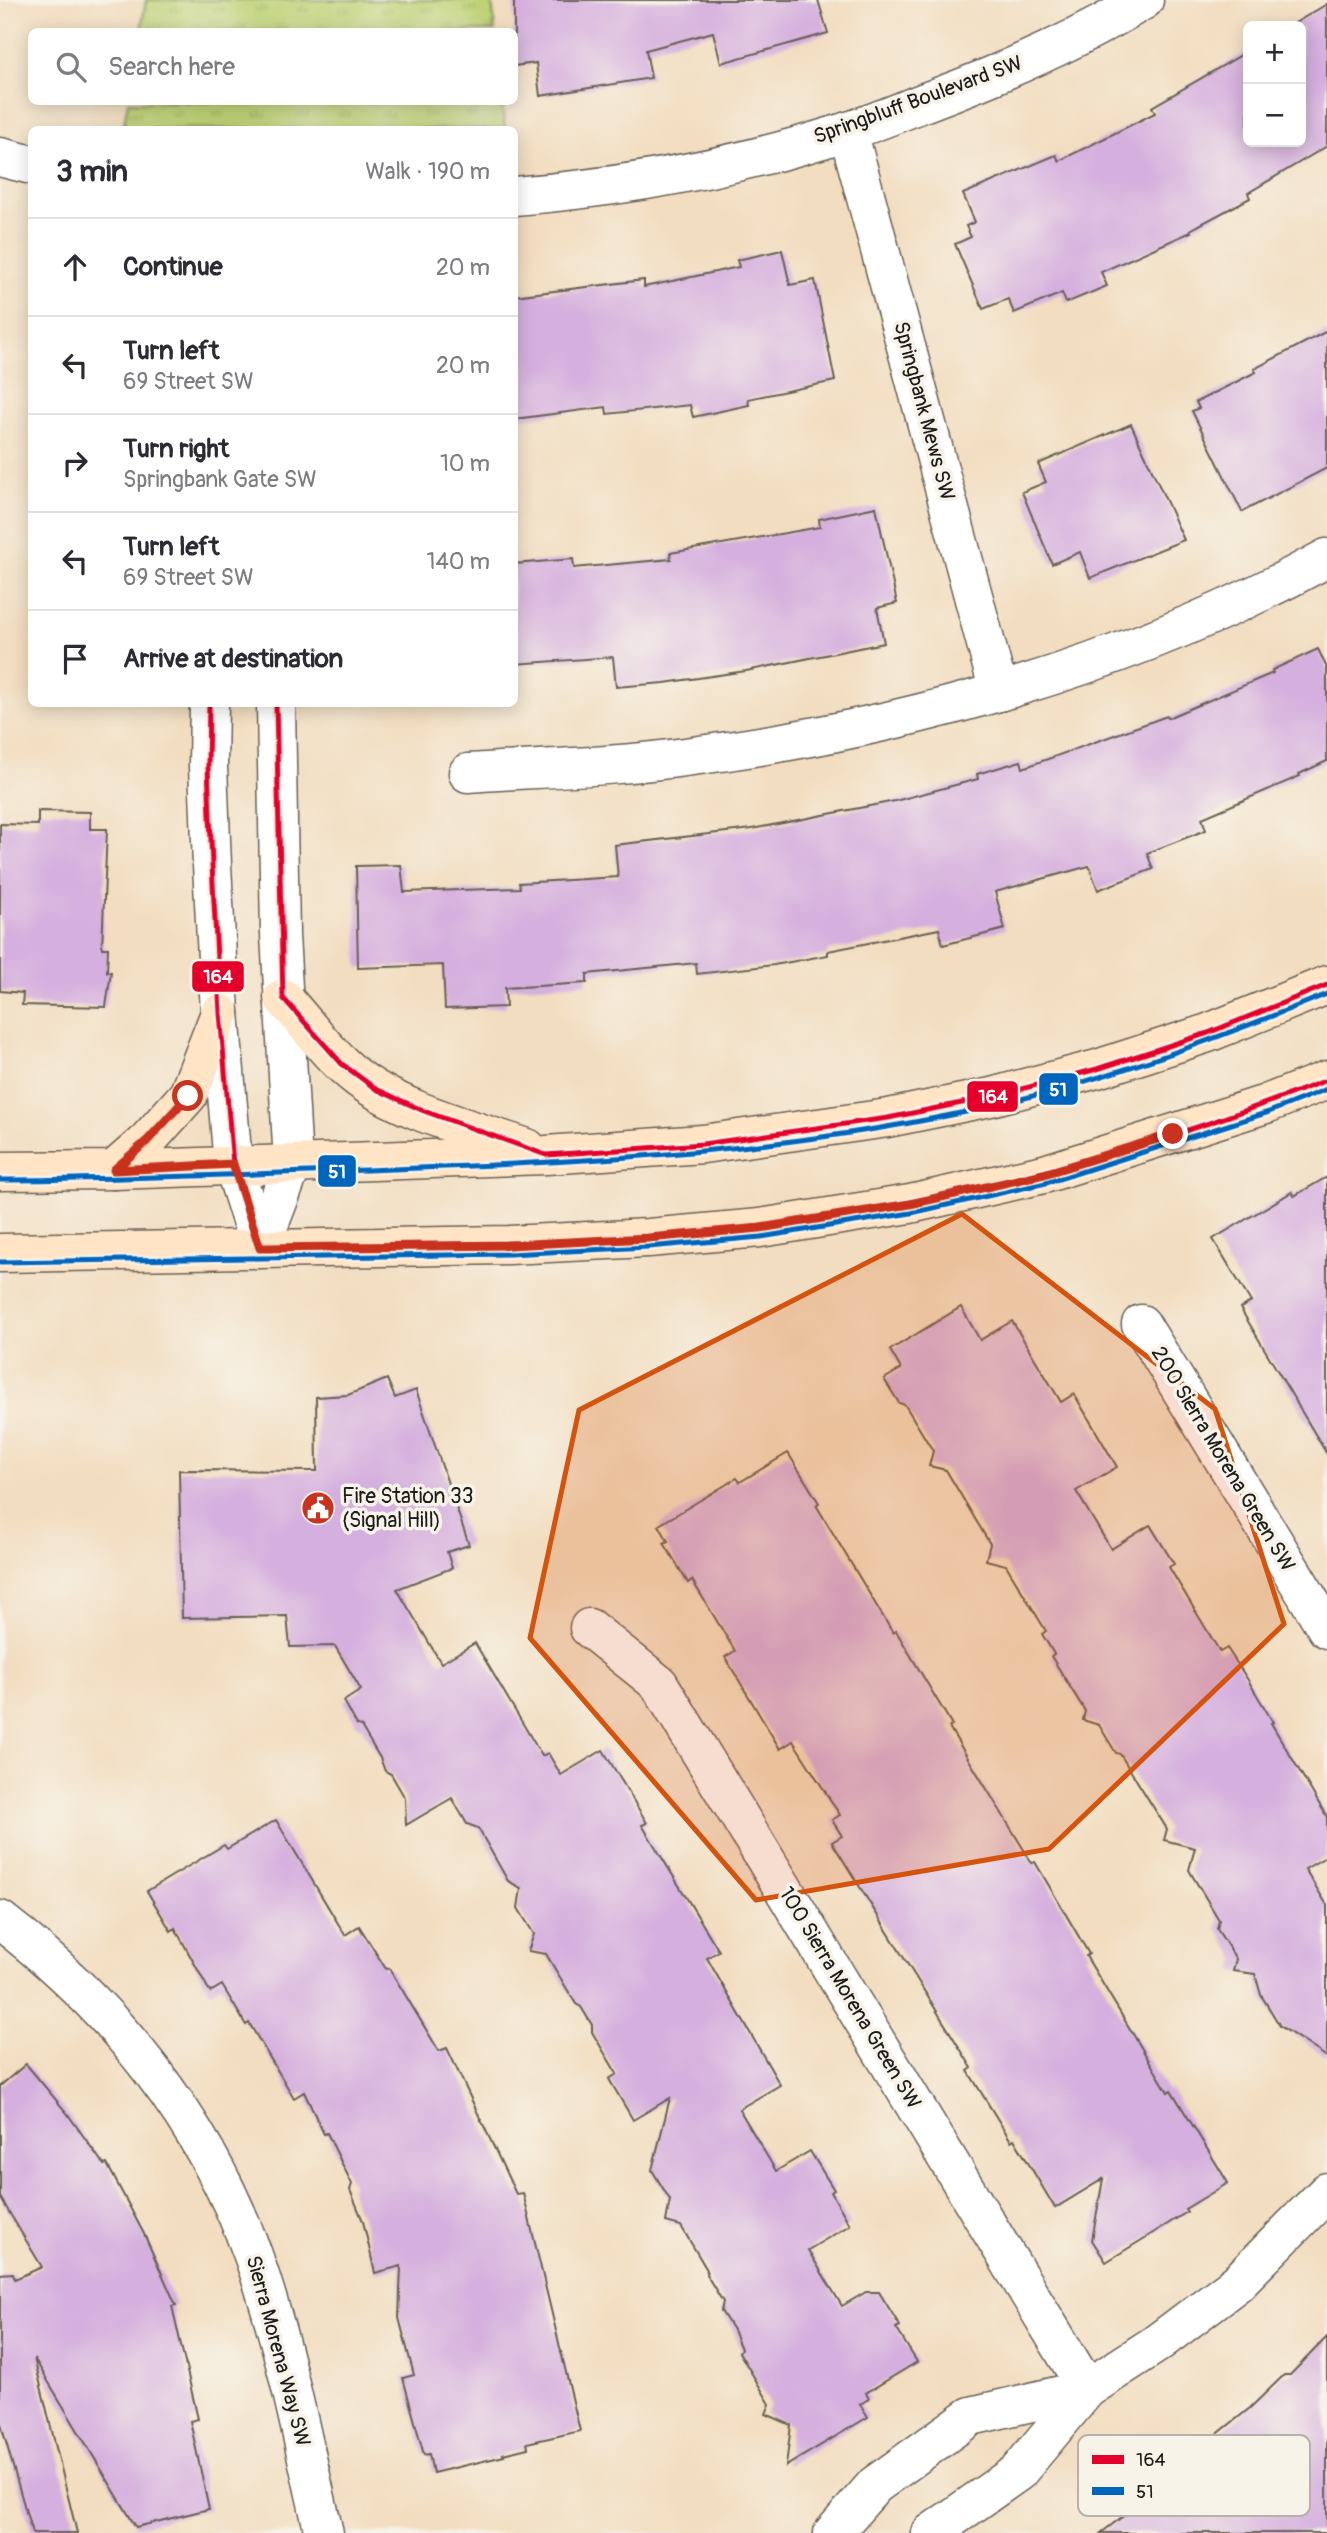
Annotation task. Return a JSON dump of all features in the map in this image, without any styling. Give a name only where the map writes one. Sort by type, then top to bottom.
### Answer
[{"type":"main road","points":[[0,1171],[114,1170],[546,1155],[703,1144],[888,1118],[978,1100],[1097,1069],[1208,1033],[1327,985]]},
{"type":"main road","points":[[283,998],[342,1064],[376,1089],[424,1111],[546,1155]]},
{"type":"main road","points":[[114,1170],[147,1141],[188,1096],[220,1013]]},
{"type":"main road","points":[[0,1253],[523,1244],[648,1238],[774,1226],[910,1204],[1044,1174],[1233,1115],[1327,1080]]},
{"type":"street","name":"Springbluff Boulevard SW","points":[[518,196],[578,191],[717,166],[848,131],[996,75],[1120,15],[1144,0]]},
{"type":"street","name":"Springbank Mews SW","points":[[848,131],[999,692]]},
{"type":"street","points":[[0,157],[28,164]]},
{"type":"street","points":[[468,773],[682,758],[790,742],[999,692],[1098,660],[1168,633],[1327,558]]},
{"type":"street","points":[[209,707],[209,791],[220,1013],[233,1164],[260,1248]]},
{"type":"street","points":[[260,1248],[293,1163],[280,934],[276,707]]},
{"type":"street","name":"200 Sierra Morena Green SW","points":[[1141,1324],[1327,1629]]},
{"type":"street","name":"100 Sierra Morena Green SW","points":[[589,1628],[659,1684],[1087,2389]]},
{"type":"street","name":"Sierra Morena Way SW","points":[[0,1920],[74,1982],[118,2028],[195,2133],[227,2192],[253,2254],[273,2318],[324,2533]]},
{"type":"street","points":[[931,2533],[1018,2472],[1087,2389],[1156,2344],[1237,2283],[1327,2192]]},
{"type":"street","points":[[833,2533],[875,2485],[971,2416],[1087,2389]]},
{"type":"highlighted area","points":[[962,1214],[1215,1409],[1284,1624],[1049,1849],[756,1900],[530,1638],[579,1410]]},
{"type":"green space","points":[[146,0],[492,0],[495,28],[141,28]]},
{"type":"green space","points":[[127,105],[502,105],[505,126],[123,126]]},
{"type":"building","points":[[514,0],[818,0],[828,33],[721,63],[713,32],[646,50],[651,78],[540,96],[536,63],[518,65],[518,28],[514,28]]},
{"type":"building","points":[[1327,4],[1327,146],[1248,193],[1250,198],[1190,230],[1191,232],[1101,272],[1107,286],[1066,303],[1062,293],[1014,313],[1008,299],[983,309],[955,244],[971,237],[966,226],[975,222],[963,194],[1056,155],[1059,161],[1155,113],[1152,107],[1243,54],[1243,147],[1306,147],[1306,21],[1298,21]]},
{"type":"building","points":[[782,250],[790,285],[815,280],[835,381],[748,399],[749,405],[693,417],[690,405],[607,414],[606,407],[518,418],[518,296],[644,280],[644,287],[739,267],[737,260]]},
{"type":"building","points":[[1327,331],[1327,468],[1242,512],[1192,411],[1199,408],[1196,402],[1256,372],[1254,369]]},
{"type":"building","points":[[1131,424],[1184,540],[1090,578],[1080,552],[1052,564],[1022,492],[1046,482],[1038,464]]},
{"type":"building","points":[[876,507],[897,603],[877,608],[884,643],[746,671],[616,687],[613,657],[518,664],[518,564],[573,559],[574,568],[671,559],[670,553],[820,527],[819,519]]},
{"type":"building","points":[[1318,649],[1327,668],[1327,761],[1299,774],[1300,776],[1202,818],[1206,830],[1147,853],[1153,869],[1098,890],[1089,866],[995,892],[1005,929],[943,945],[939,929],[828,951],[828,955],[774,965],[697,974],[696,963],[587,974],[587,983],[505,988],[506,1007],[445,1009],[443,965],[358,968],[356,866],[401,865],[404,892],[520,888],[519,883],[618,877],[615,845],[752,829],[895,801],[978,779],[977,774],[1021,761],[1023,768],[1167,716],[1168,718],[1273,673],[1272,670]]},
{"type":"building","points":[[38,811],[90,812],[90,829],[107,829],[102,948],[108,948],[107,972],[111,972],[106,1007],[22,1005],[23,993],[0,991],[0,824],[38,825]]},
{"type":"building","points":[[1327,1177],[1327,1454],[1240,1308],[1251,1302],[1213,1239],[1292,1192],[1294,1196]]},
{"type":"building","points":[[961,1307],[980,1340],[1012,1321],[1061,1402],[1074,1394],[1117,1467],[1076,1491],[1111,1549],[1150,1525],[1174,1564],[1169,1567],[1220,1652],[1227,1648],[1248,1680],[1327,1817],[1327,1856],[1305,1869],[1327,1905],[1327,2057],[1280,2026],[1261,1995],[1255,1974],[1233,1971],[1236,1959],[1217,1929],[1219,1920],[1189,1870],[1195,1848],[1164,1840],[1167,1829],[1120,1754],[1116,1753],[1099,1725],[1083,1720],[1085,1711],[1051,1656],[1054,1654],[1042,1634],[1046,1631],[1006,1565],[986,1560],[990,1544],[946,1470],[929,1466],[933,1451],[905,1405],[899,1403],[884,1379],[901,1369],[890,1350]]},
{"type":"building","points":[[387,1379],[395,1398],[416,1390],[469,1545],[447,1552],[452,1568],[397,1589],[441,1663],[475,1643],[542,1756],[548,1753],[561,1775],[603,1750],[647,1823],[642,1825],[719,1951],[707,1958],[780,2085],[739,2109],[776,2171],[810,2151],[834,2190],[831,2192],[850,2225],[808,2250],[842,2306],[866,2292],[879,2292],[900,2326],[896,2328],[917,2362],[866,2393],[869,2399],[860,2404],[868,2417],[786,2466],[791,2425],[766,2414],[770,2404],[739,2352],[741,2349],[733,2330],[721,2311],[723,2302],[706,2274],[707,2270],[681,2226],[666,2222],[670,2200],[652,2170],[670,2098],[633,2120],[609,2079],[617,2074],[592,2032],[592,2025],[581,2007],[576,2004],[546,1954],[528,1951],[534,1934],[518,1908],[521,1888],[508,1881],[478,1828],[467,1824],[452,1798],[406,1825],[405,1798],[391,1774],[385,1771],[380,1758],[344,1701],[361,1690],[335,1646],[290,1647],[287,1616],[182,1618],[179,1470],[317,1471],[316,1397],[348,1395]]},
{"type":"building","points":[[788,1453],[893,1633],[896,1631],[952,1725],[949,1727],[1032,1863],[1035,1862],[1089,1954],[1086,1956],[1168,2092],[1171,2090],[1228,2183],[1106,2262],[1092,2240],[1103,2179],[1055,2208],[1014,2139],[1011,2141],[968,2071],[972,2068],[832,1842],[842,1836],[832,1820],[840,1815],[793,1741],[780,1749],[725,1657],[735,1651],[692,1580],[688,1583],[664,1543],[668,1541],[659,1525],[737,1478],[740,1482]]},
{"type":"building","points":[[276,1820],[345,1935],[359,1926],[386,1969],[389,1968],[439,2051],[447,2048],[516,2194],[523,2193],[580,2431],[527,2443],[528,2448],[503,2454],[504,2456],[433,2473],[429,2454],[424,2455],[403,2378],[414,2375],[399,2318],[401,2266],[375,2273],[363,2221],[350,2190],[352,2184],[304,2092],[294,2098],[249,2023],[246,2025],[222,1985],[210,1992],[175,1928],[171,1931],[147,1891],[224,1845],[227,1849]]},
{"type":"building","points":[[26,2064],[67,2113],[104,2165],[107,2164],[144,2234],[176,2305],[172,2306],[198,2419],[190,2421],[209,2509],[136,2527],[34,2358],[77,2533],[32,2533],[0,2421],[0,2274],[13,2273],[15,2279],[42,2267],[0,2197],[0,2086]]},
{"type":"building","points":[[1327,2337],[1327,2533],[1101,2533],[1123,2516],[1310,2516],[1310,2435],[1216,2435],[1250,2408],[1284,2375],[1290,2375]]},
{"type":"transit line","name":"164","points":[[209,707],[212,865],[220,1013],[233,1164],[260,1248],[571,1242],[695,1234],[790,1224],[905,1204],[1028,1177],[1209,1123],[1327,1080]]},
{"type":"transit line","name":"164","points":[[276,707],[283,998],[342,1064],[376,1089],[424,1111],[546,1155],[703,1144],[888,1118],[991,1097],[1097,1069],[1208,1033],[1327,985]]},
{"type":"transit line","name":"51","points":[[0,1180],[196,1176],[544,1163],[694,1152],[844,1134],[993,1106],[1120,1071],[1245,1027],[1327,994]]},
{"type":"transit line","name":"51","points":[[0,1262],[509,1254],[648,1247],[761,1237],[911,1213],[1046,1183],[1269,1112],[1327,1089]]},
{"type":"place","name":"Fire Station 33 (Signal Hill)","points":[[318,1508]]},
{"type":"route","points":[[188,1096],[147,1141],[114,1170],[233,1164],[260,1248],[509,1245],[648,1238],[760,1228],[910,1204],[1044,1174],[1173,1134]]}]
